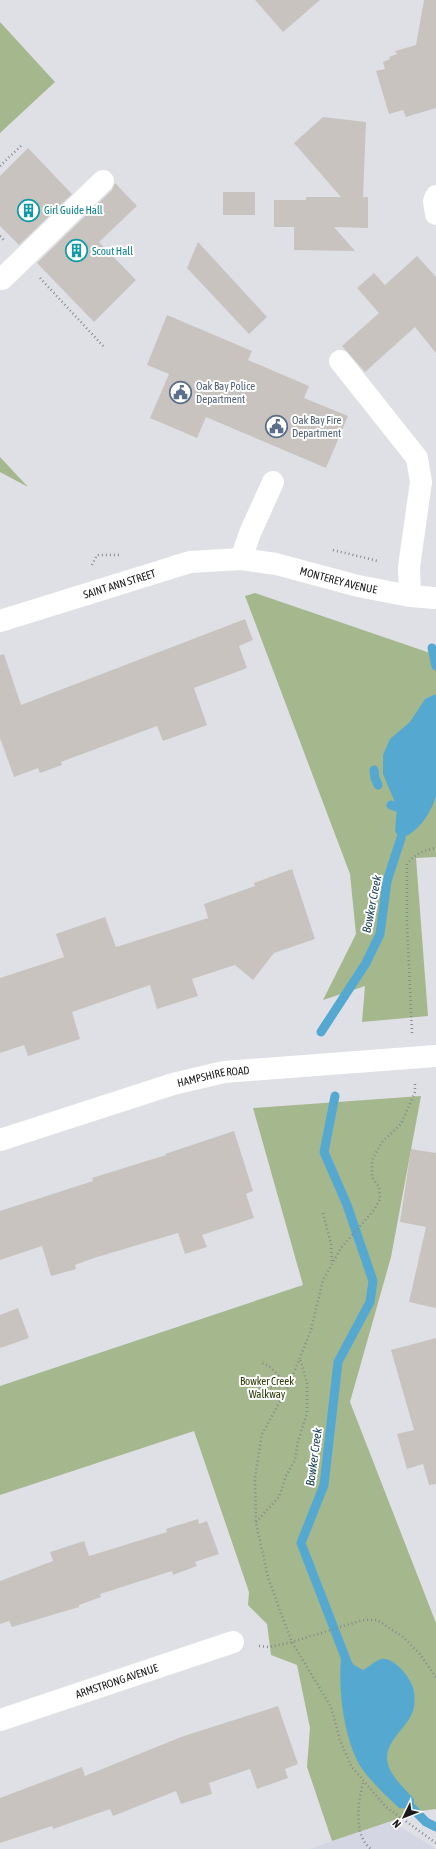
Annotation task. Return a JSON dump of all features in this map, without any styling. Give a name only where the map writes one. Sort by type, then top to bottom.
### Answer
[{"type":"street","points":[[2,279],[103,181]]},
{"type":"street","points":[[436,196],[434,201],[436,214]]},
{"type":"street","points":[[340,361],[417,458],[421,482],[409,567],[410,596]]},
{"type":"street","points":[[241,559],[250,533],[273,482]]},
{"type":"street","name":"MONTEREY AVENUE","points":[[241,559],[276,564],[358,586],[410,596],[436,598]]},
{"type":"street","name":"SAINT ANN STREET","points":[[0,621],[190,562],[241,559]]},
{"type":"street","name":"HAMPSHIRE ROAD","points":[[0,1140],[173,1084],[224,1072],[436,1056]]},
{"type":"street","name":"ARMSTRONG AVENUE","points":[[0,1720],[233,1642]]},
{"type":"path","points":[[0,166],[23,144]]},
{"type":"path","points":[[22,259],[105,348]]},
{"type":"path","points":[[436,848],[426,849],[413,857],[407,864],[407,924],[415,1092],[402,1124],[382,1142],[372,1160],[372,1177],[379,1187],[380,1199],[374,1210],[341,1248],[323,1280],[311,1330],[300,1358],[289,1385],[262,1434],[255,1478],[256,1523],[268,1577],[292,1642],[331,1707],[343,1751],[350,1766],[386,1807],[436,1843]]},
{"type":"path","points":[[323,1213],[331,1244],[332,1263]]},
{"type":"path","points":[[256,1523],[270,1509],[279,1497],[286,1476],[295,1460],[308,1413],[307,1383],[300,1358]]},
{"type":"path","points":[[262,1363],[269,1366],[289,1385]]},
{"type":"path","points":[[259,1387],[268,1388],[289,1385]]},
{"type":"path","points":[[233,1642],[269,1647],[310,1638],[363,1620],[377,1620],[403,1637],[419,1654],[436,1677]]},
{"type":"path","points":[[364,1782],[360,1796],[360,1835],[365,1844],[371,1849]]},
{"type":"shaded area","points":[[391,1821],[436,1849],[310,1849],[332,1841]]},
{"type":"green space","points":[[0,22],[55,82],[0,133]]},
{"type":"green space","points":[[0,457],[28,487],[0,472]]},
{"type":"green space","points":[[255,593],[436,655],[436,857],[416,858],[428,1016],[362,1022],[365,986],[323,1000],[356,934],[350,874],[245,596]]},
{"type":"green space","name":"Bowker Creek Walkway","points":[[421,1096],[391,1257],[350,1402],[436,1623],[436,1809],[421,1811],[332,1841],[307,1767],[310,1728],[297,1665],[271,1655],[267,1624],[248,1605],[249,1592],[194,1431],[0,1495],[0,1386],[303,1285],[253,1108]]},
{"type":"water","points":[[436,694],[436,796],[431,809],[423,822],[413,832],[401,838],[395,832],[397,807],[383,774],[383,755],[390,739],[410,722],[425,699]]},
{"type":"water","points":[[342,1650],[354,1665],[363,1670],[381,1659],[386,1659],[395,1663],[409,1679],[414,1692],[414,1707],[412,1714],[394,1738],[388,1751],[387,1759],[393,1775],[414,1799],[413,1809],[399,1808],[371,1780],[356,1758],[346,1728],[343,1712],[340,1679]]},
{"type":"building","points":[[255,0],[320,0],[283,32]]},
{"type":"building","points":[[424,0],[436,0],[436,108],[406,117],[403,110],[389,114],[376,71],[385,69],[383,62],[390,59],[389,57],[397,54],[395,51],[416,45]]},
{"type":"building","points":[[323,117],[366,122],[363,197],[368,197],[368,228],[334,227],[355,251],[294,250],[294,227],[274,227],[274,200],[306,200],[306,197],[341,197],[294,143]]},
{"type":"building","name":"Girl Guide Hall","points":[[28,148],[72,194],[19,245],[0,226],[0,176]]},
{"type":"building","name":"Scout Hall","points":[[115,183],[137,206],[99,242],[136,280],[94,322],[37,263],[112,190]]},
{"type":"building","points":[[223,192],[255,192],[255,215],[223,215]]},
{"type":"building","points":[[198,242],[267,317],[249,334],[187,268]]},
{"type":"building","points":[[417,256],[436,277],[436,353],[415,327],[365,372],[342,346],[379,313],[357,288],[374,273],[385,285]]},
{"type":"building","points":[[167,315],[252,351],[248,360],[309,386],[304,398],[348,416],[326,468],[206,417],[197,438],[150,418],[169,374],[147,365]]},
{"type":"building","points":[[245,619],[253,640],[239,646],[247,668],[194,688],[207,725],[163,741],[157,726],[61,762],[62,765],[40,773],[38,768],[14,777],[0,738],[0,655],[4,654],[21,705]]},
{"type":"building","points":[[292,869],[315,939],[274,953],[253,980],[235,965],[192,979],[198,996],[157,1009],[150,985],[72,1012],[80,1039],[28,1056],[24,1045],[0,1053],[0,978],[64,957],[56,934],[105,917],[116,947],[208,918],[204,904],[255,886],[254,883]]},
{"type":"building","points":[[234,1131],[253,1191],[246,1194],[254,1218],[202,1235],[207,1247],[185,1254],[178,1233],[94,1258],[75,1265],[76,1269],[51,1276],[42,1246],[0,1260],[0,1211],[93,1181],[92,1178],[166,1155],[165,1154]]},
{"type":"building","points":[[411,1149],[436,1153],[436,1308],[409,1302],[426,1227],[400,1222]]},
{"type":"building","points":[[18,1308],[29,1338],[0,1348],[0,1315]]},
{"type":"building","points":[[436,1338],[436,1484],[429,1485],[423,1464],[407,1469],[397,1434],[414,1430],[391,1350]]},
{"type":"building","points":[[198,1519],[199,1524],[207,1521],[219,1554],[195,1562],[197,1566],[173,1575],[172,1571],[100,1594],[101,1597],[79,1605],[79,1607],[12,1627],[9,1621],[0,1624],[0,1581],[53,1561],[50,1552],[84,1541],[89,1556],[167,1532],[166,1529]]},
{"type":"building","points":[[278,1706],[298,1764],[285,1769],[288,1778],[257,1789],[250,1769],[209,1783],[212,1794],[181,1804],[176,1791],[113,1816],[110,1809],[53,1829],[52,1826],[0,1843],[0,1798],[82,1767],[85,1776],[181,1737]]},
{"type":"waterway","name":"Bowker Creek","points":[[432,648],[436,666]]},
{"type":"waterway","points":[[374,770],[378,785]]},
{"type":"waterway","points":[[391,805],[397,807]]},
{"type":"waterway","name":"Bowker Creek","points":[[321,1032],[366,963],[380,934],[387,881],[401,838]]},
{"type":"waterway","name":"Bowker Creek","points":[[335,1096],[324,1152],[347,1205],[373,1281],[370,1302],[338,1362],[324,1485],[301,1543],[347,1662]]},
{"type":"waterway","name":"Bowker Creek","points":[[404,1800],[426,1822],[436,1827]]},
{"type":"place","name":"Girl Guide Hall","points":[[28,210]]},
{"type":"place","name":"Scout Hall","points":[[76,251]]},
{"type":"place","name":"Oak Bay Police Department","points":[[180,392]]},
{"type":"place","name":"Oak Bay Fire Department","points":[[277,426]]}]
